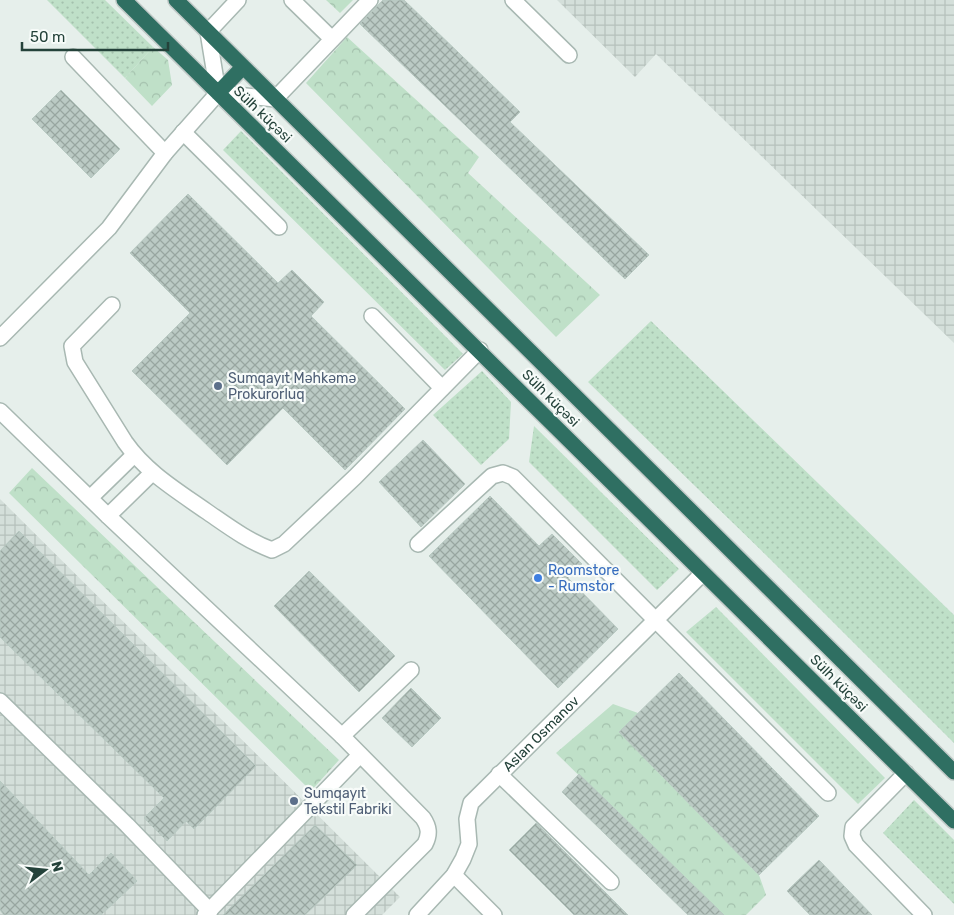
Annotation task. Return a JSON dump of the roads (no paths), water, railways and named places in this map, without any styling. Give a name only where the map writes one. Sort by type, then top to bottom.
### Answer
[{"type":"highway","name":"Sülh küçəsi","points":[[124,0],[954,820]]},
{"type":"highway","name":"Sülh küçəsi","points":[[176,0],[954,772]]},
{"type":"highway","points":[[218,93],[243,67]]},
{"type":"street","points":[[292,0],[332,39]]},
{"type":"street","points":[[218,93],[275,99],[370,0]]},
{"type":"street","points":[[513,0],[569,55]]},
{"type":"street","points":[[218,93],[208,32],[233,2]]},
{"type":"street","points":[[73,57],[165,153]]},
{"type":"street","points":[[0,338],[109,228],[165,153],[218,93]]},
{"type":"street","points":[[183,132],[279,227]]},
{"type":"street","points":[[112,305],[72,346],[75,362],[134,454],[152,473],[252,542],[272,550],[284,544],[355,477],[480,350]]},
{"type":"street","points":[[372,316],[442,388]]},
{"type":"street","points":[[0,411],[108,516],[342,736],[423,818],[429,835],[425,844],[354,915]]},
{"type":"street","points":[[90,498],[134,454]]},
{"type":"street","points":[[108,516],[152,473]]},
{"type":"street","points":[[418,544],[492,476],[503,473],[513,477],[828,793]]},
{"type":"street","name":"Aslan Osmanov","points":[[417,915],[454,875],[469,844],[467,819],[471,803],[704,573]]},
{"type":"street","points":[[342,736],[411,670]]},
{"type":"street","points":[[0,701],[127,825],[208,913],[360,755]]},
{"type":"street","points":[[906,773],[853,827],[852,836],[856,846],[924,915]]},
{"type":"street","points":[[500,774],[611,882]]},
{"type":"street","points":[[454,875],[494,915]]},
{"type":"place","name":"Sumqayıt Məhkəmə Prokurorluq","points":[[218,386]]},
{"type":"place","name":"Roomstore - Rumstor","points":[[538,578]]},
{"type":"place","name":"Sumqayıt Tekstil Fabriki","points":[[294,801]]}]
